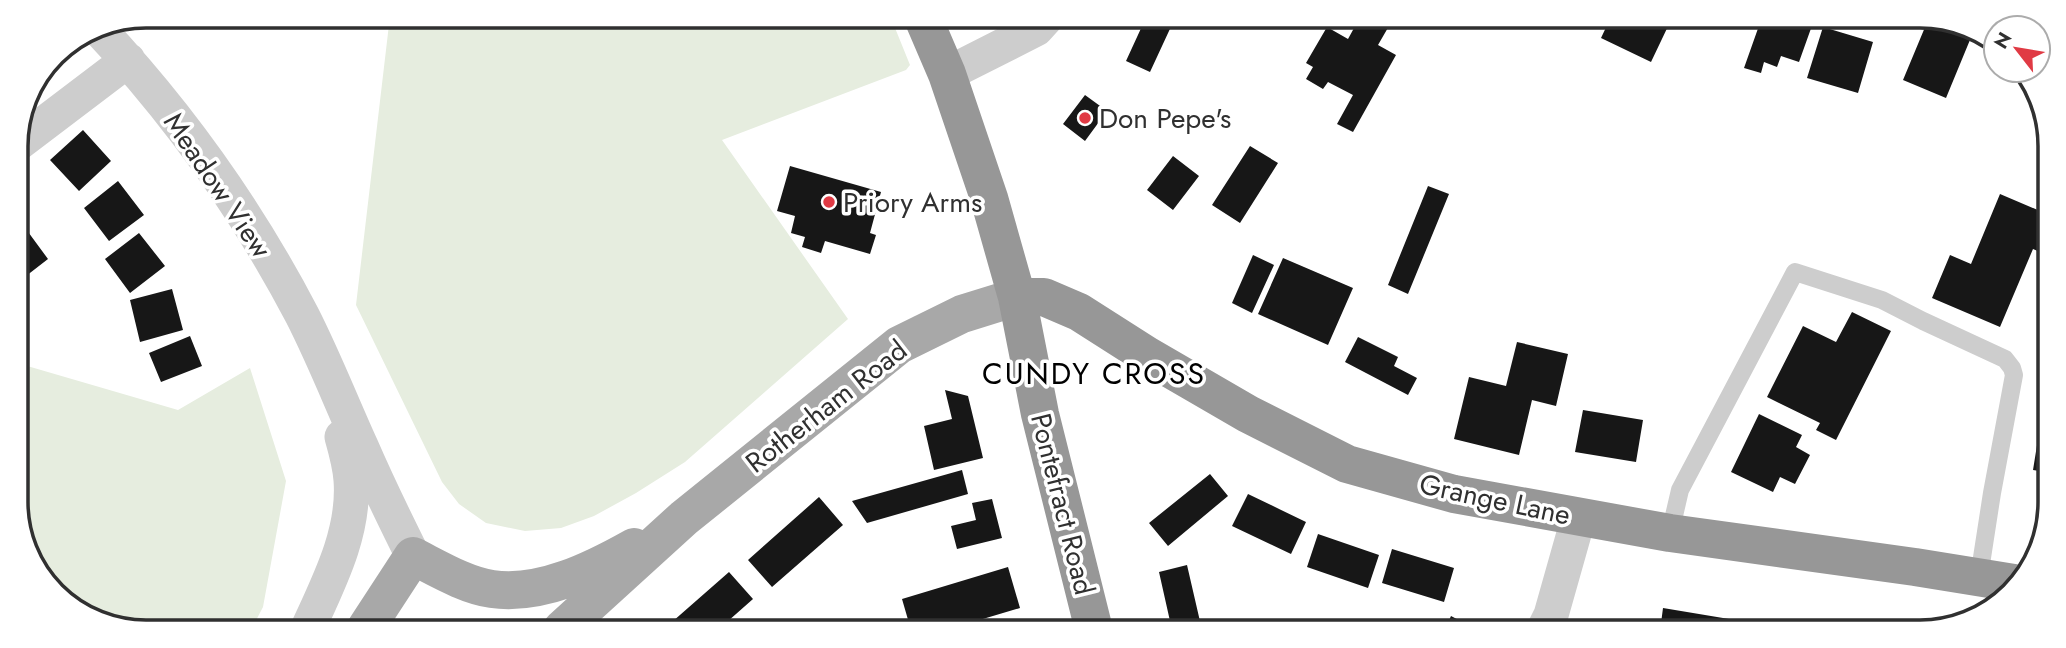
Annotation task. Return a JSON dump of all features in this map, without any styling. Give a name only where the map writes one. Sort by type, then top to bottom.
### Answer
[{"type":"highway","name":"Pontefract Road","points":[[927,28],[947,74],[989,198],[1017,297],[1040,414],[1092,620]]},
{"type":"highway","name":"Grange Lane","points":[[1017,297],[1044,297],[1079,312],[1147,356],[1248,414],[1347,464],[1454,494],[1670,533],[1997,580]]},
{"type":"main road","name":"Rotherham Road","points":[[572,620],[684,518],[899,345],[962,314],[1017,297]]},
{"type":"main road","name":"Rotherham Road","points":[[413,556],[456,577],[492,589],[524,589],[564,580],[610,561],[684,518]]},
{"type":"main road","points":[[371,620],[413,556]]},
{"type":"street","points":[[947,74],[1037,28]]},
{"type":"street","name":"Meadow View","points":[[105,36],[202,152],[261,244],[322,357],[413,556]]},
{"type":"street","points":[[29,135],[128,60]]},
{"type":"street","name":"Meadow View","points":[[312,620],[346,533],[351,503],[351,478],[322,357]]},
{"type":"street","points":[[1548,620],[1579,516]]},
{"type":"lane","points":[[1670,533],[1680,490],[1795,272],[1882,300],[2005,359],[2012,368],[2014,375],[1992,493],[1997,580]]},
{"type":"shaded area","points":[[389,28],[895,28],[910,65],[906,70],[722,140],[848,319],[685,462],[594,516],[561,528],[525,531],[486,523],[459,504],[442,482],[356,305]]},
{"type":"shaded area","points":[[28,366],[178,410],[250,368],[286,481],[263,607],[256,620],[131,619],[101,611],[87,604],[74,596],[52,574],[34,540],[30,525]]},
{"type":"building","points":[[1141,28],[1170,28],[1150,72],[1126,61]]},
{"type":"building","points":[[1326,28],[1348,39],[1354,28],[1388,28],[1378,45],[1396,55],[1353,132],[1337,124],[1353,95],[1328,82],[1323,89],[1306,79],[1313,67],[1306,63]]},
{"type":"building","points":[[1606,28],[1667,28],[1651,62],[1601,38]]},
{"type":"building","points":[[1758,28],[1811,28],[1799,62],[1781,56],[1777,67],[1764,62],[1761,73],[1744,68]]},
{"type":"building","points":[[1823,28],[1873,42],[1858,93],[1807,78]]},
{"type":"building","points":[[1925,28],[1950,32],[1970,40],[1946,98],[1903,80]]},
{"type":"building","name":"Don Pepe's","points":[[1085,95],[1107,111],[1085,141],[1063,124]]},
{"type":"building","points":[[83,130],[111,161],[79,191],[50,160]]},
{"type":"building","points":[[1250,146],[1278,163],[1240,223],[1212,205]]},
{"type":"building","points":[[1173,156],[1199,176],[1173,210],[1147,190]]},
{"type":"building","name":"Priory Arms","points":[[790,166],[881,192],[870,233],[876,235],[870,254],[825,241],[821,253],[802,247],[805,237],[791,233],[795,216],[777,211]]},
{"type":"building","points":[[118,181],[144,215],[109,241],[84,208]]},
{"type":"building","points":[[1428,186],[1449,194],[1408,294],[1388,285]]},
{"type":"building","points":[[2000,194],[2038,210],[2038,251],[2033,249],[2000,327],[1932,298],[1950,255],[1971,264]]},
{"type":"building","points":[[28,232],[48,259],[28,274]]},
{"type":"building","points":[[139,233],[165,266],[130,293],[105,259]]},
{"type":"building","points":[[1253,255],[1274,265],[1252,313],[1232,303]]},
{"type":"building","points":[[1283,258],[1353,288],[1328,345],[1258,314]]},
{"type":"building","points":[[172,289],[183,330],[140,342],[130,300]]},
{"type":"building","points":[[1852,312],[1891,331],[1836,440],[1816,430],[1820,423],[1767,397],[1803,326],[1836,342]]},
{"type":"building","points":[[190,336],[202,366],[161,382],[149,353]]},
{"type":"building","points":[[1358,337],[1398,357],[1394,366],[1417,378],[1408,395],[1345,362]]},
{"type":"building","points":[[1517,342],[1568,354],[1556,406],[1532,400],[1519,455],[1454,439],[1469,377],[1506,386]]},
{"type":"building","points":[[945,390],[968,396],[983,458],[934,470],[924,426],[952,419]]},
{"type":"building","points":[[1583,410],[1643,420],[1636,462],[1575,452]]},
{"type":"building","points":[[1759,414],[1802,435],[1796,447],[1810,455],[1795,484],[1780,477],[1773,492],[1731,472]]},
{"type":"building","points":[[2038,439],[2038,471],[2033,470]]},
{"type":"building","points":[[962,470],[968,494],[867,523],[852,501]]},
{"type":"building","points":[[1210,474],[1228,496],[1168,546],[1149,523]]},
{"type":"building","points":[[1248,494],[1306,522],[1291,554],[1232,526]]},
{"type":"building","points":[[819,497],[843,525],[772,587],[748,560]]},
{"type":"building","points":[[992,499],[1002,538],[957,549],[951,526],[976,520],[972,503]]},
{"type":"building","points":[[1318,534],[1379,555],[1368,588],[1307,567]]},
{"type":"building","points":[[1392,549],[1454,568],[1444,602],[1382,583]]},
{"type":"building","points":[[1187,565],[1200,620],[1170,620],[1159,572]]},
{"type":"building","points":[[1008,567],[1020,608],[980,620],[908,620],[902,599]]},
{"type":"building","points":[[729,572],[753,599],[729,620],[674,620]]},
{"type":"building","points":[[1663,608],[1735,620],[1661,620]]},
{"type":"place","name":"Don Pepe's","points":[[1085,118]]},
{"type":"place","name":"Priory Arms","points":[[829,202]]},
{"type":"district","name":"CUNDY CROSS","points":[[1094,374]]}]
